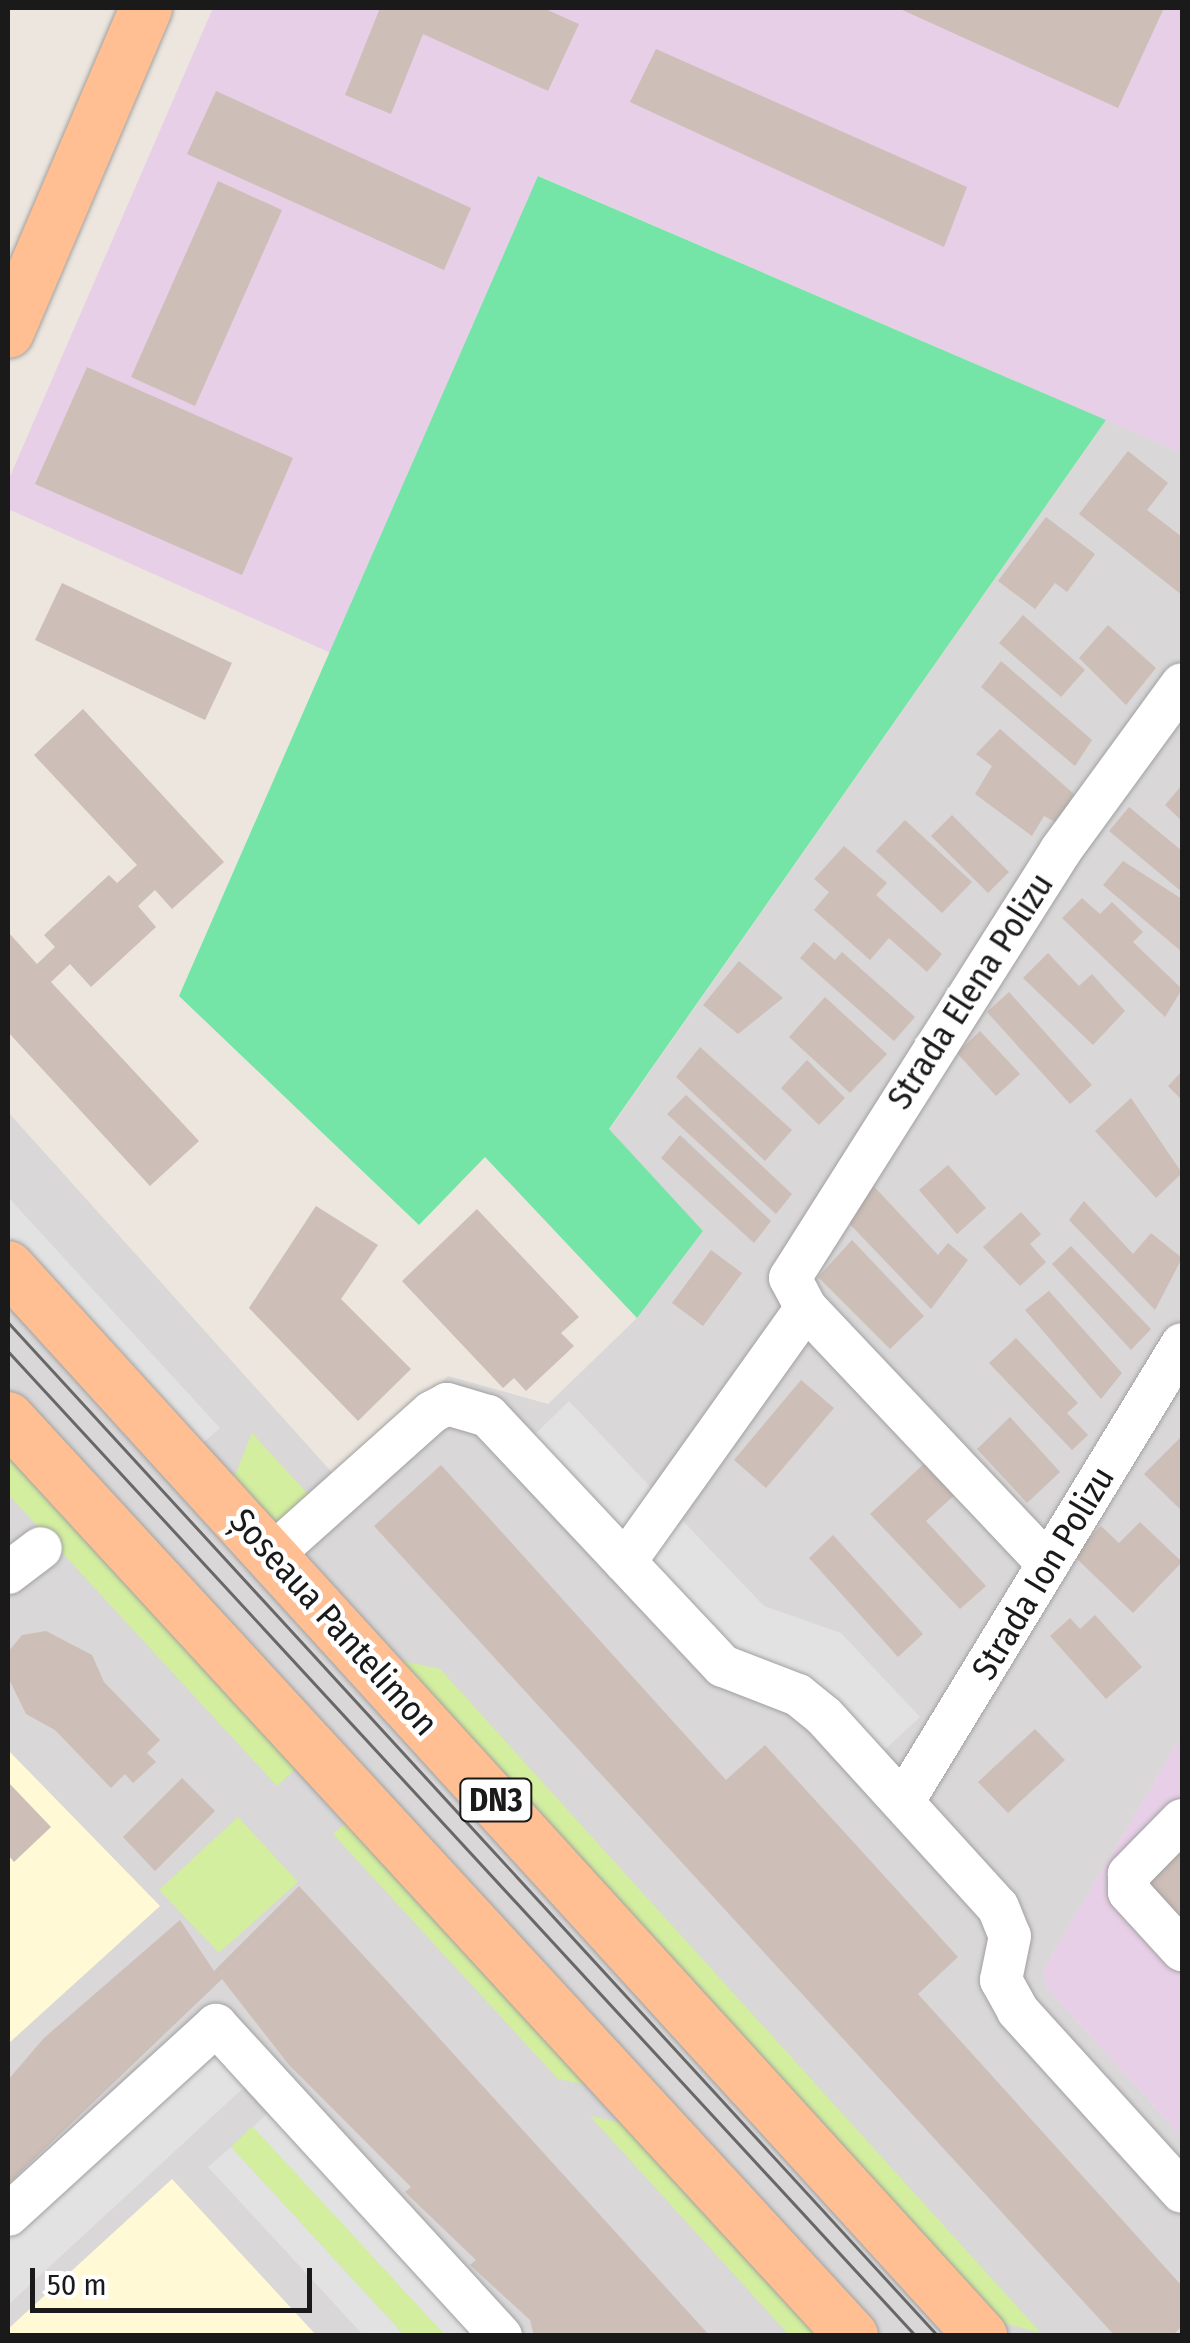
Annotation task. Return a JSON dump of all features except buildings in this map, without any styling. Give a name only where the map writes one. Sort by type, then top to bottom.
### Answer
[{"type":"main road","points":[[8,332],[146,8]]},
{"type":"main road","name":"Șoseaua Pantelimon","points":[[8,1268],[274,1554],[981,2336]]},
{"type":"main road","name":"DN3","points":[[8,1418],[852,2336]]},
{"type":"street","name":"Strada Elena Polizu","points":[[1048,1564],[806,1308],[790,1278],[794,1262],[1060,850],[1182,684]]},
{"type":"street","points":[[625,1562],[806,1308]]},
{"type":"street","name":"Strada Ion Polizu","points":[[903,1802],[1182,1344]]},
{"type":"street","points":[[274,1554],[448,1404],[488,1416],[722,1666],[798,1696],[903,1802],[998,1908],[1010,1936],[1001,1980],[1018,2011],[1182,2192]]},
{"type":"street","points":[[8,1573],[41,1548]]},
{"type":"street","points":[[1182,1820],[1129,1874],[1130,1892],[1182,1950]]},
{"type":"street","points":[[8,2215],[216,2024],[501,2336]]},
{"type":"shaded area","points":[[213,8],[1182,8],[1182,453],[539,176],[333,654],[8,509],[8,481]]},
{"type":"shaded area","points":[[1106,420],[1182,453],[1182,1735],[1043,1970],[1047,1988],[1182,2137],[1182,2335],[8,2335],[8,1112],[337,1478],[448,1376],[548,1404],[637,1318],[703,1231],[609,1130]]},
{"type":"shaded area","points":[[8,1197],[220,1428],[194,1451],[8,1248]]},
{"type":"shaded area","points":[[569,1401],[659,1496],[617,1536],[528,1441]]},
{"type":"shaded area","points":[[683,1521],[764,1606],[841,1633],[920,1717],[878,1756],[731,1658],[640,1562]]},
{"type":"shaded area","points":[[1182,1735],[1182,2137],[1047,1988],[1043,1970]]},
{"type":"shaded area","points":[[8,1750],[160,1906],[8,2044]]},
{"type":"shaded area","points":[[218,2044],[252,2080],[8,2305],[8,2238]]},
{"type":"shaded area","points":[[275,2106],[486,2335],[445,2335],[253,2127]]},
{"type":"shaded area","points":[[231,2147],[404,2335],[363,2335],[208,2167]]},
{"type":"shaded area","points":[[172,2179],[316,2335],[8,2335],[8,2329]]},
{"type":"green space","points":[[538,176],[1106,420],[609,1129],[703,1231],[637,1318],[485,1157],[419,1225],[179,996]]},
{"type":"green space","points":[[8,1432],[308,1757],[277,1786],[8,1494]]},
{"type":"green space","points":[[252,1433],[317,1504],[273,1543],[234,1478]]},
{"type":"green space","points":[[380,1656],[440,1669],[1041,2333],[980,2317]]},
{"type":"green space","points":[[358,1813],[610,2090],[558,2079],[333,1834]]},
{"type":"green space","points":[[238,1817],[298,1882],[219,1953],[159,1890]]},
{"type":"green space","points":[[590,2116],[645,2128],[832,2335],[789,2335]]},
{"type":"green space","points":[[253,2126],[445,2335],[404,2335],[231,2147]]},
{"type":"tram line","points":[[8,1322],[938,2336]]},
{"type":"tram line","points":[[8,1351],[916,2336]]}]
